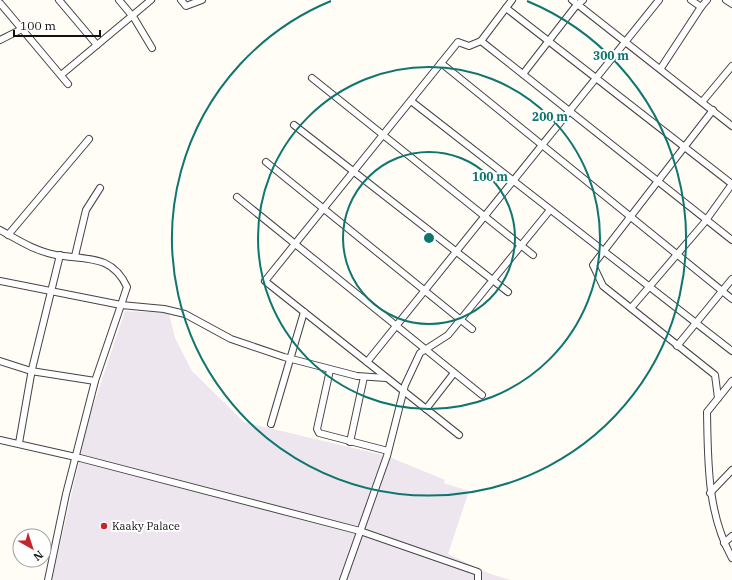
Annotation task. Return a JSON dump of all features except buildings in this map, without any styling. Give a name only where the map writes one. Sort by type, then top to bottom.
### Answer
[{"type":"street","points":[[59,0],[97,45]]},
{"type":"street","points":[[119,0],[132,16],[152,48]]},
{"type":"street","points":[[61,75],[151,0]]},
{"type":"street","points":[[181,0],[186,6],[202,0]]},
{"type":"street","points":[[459,435],[265,281],[458,42],[469,46],[481,41],[512,0]]},
{"type":"street","points":[[572,0],[580,2],[732,126]]},
{"type":"street","points":[[367,362],[659,0]]},
{"type":"street","points":[[690,0],[701,7]]},
{"type":"street","points":[[661,68],[707,0]]},
{"type":"street","points":[[726,0],[732,4]]},
{"type":"street","points":[[1,1],[22,29],[68,84]]},
{"type":"street","points":[[523,74],[580,2]]},
{"type":"street","points":[[506,8],[732,184],[706,220],[631,308]]},
{"type":"street","points":[[0,40],[22,29]]},
{"type":"street","points":[[481,41],[732,240]]},
{"type":"street","points":[[441,63],[732,299]]},
{"type":"street","points":[[702,102],[732,66]]},
{"type":"street","points":[[312,78],[533,255]]},
{"type":"street","points":[[410,101],[732,351]]},
{"type":"street","points":[[713,110],[593,265],[603,286],[715,375],[718,398]]},
{"type":"street","points":[[294,125],[508,292]]},
{"type":"street","points":[[8,235],[89,139]]},
{"type":"street","points":[[266,162],[472,329]]},
{"type":"street","points":[[75,256],[86,210],[100,188]]},
{"type":"street","points":[[237,197],[482,395]]},
{"type":"street","points":[[344,580],[388,451],[404,391],[420,353],[448,335],[492,279],[550,210]]},
{"type":"street","points":[[0,230],[27,246],[60,255],[91,258],[111,266],[122,277],[127,287],[95,381],[48,580]]},
{"type":"street","points":[[19,443],[31,371],[60,255]]},
{"type":"street","points":[[677,346],[732,279]]},
{"type":"street","points":[[0,282],[121,305],[164,309],[185,314],[231,339],[290,359],[330,370],[364,377],[386,378]]},
{"type":"street","points":[[271,424],[304,312]]},
{"type":"street","points":[[0,361],[31,371],[95,381]]},
{"type":"street","points":[[330,370],[316,429],[321,435],[388,451]]},
{"type":"street","points":[[426,409],[454,372]]},
{"type":"street","points":[[350,442],[364,377]]},
{"type":"street","points":[[732,381],[707,412],[708,478],[710,492],[720,534],[732,558]]},
{"type":"street","points":[[0,440],[19,443],[76,457],[360,531],[478,572],[478,580]]},
{"type":"street","points":[[710,492],[732,470]]},
{"type":"street","points":[[724,543],[732,536]]},
{"type":"shaded area","points":[[125,311],[169,313],[175,338],[192,371],[244,422],[387,456],[445,480],[444,483],[469,491],[448,554],[488,573],[510,580],[52,580],[89,418]]},
{"type":"place","name":"Kaaky Palace","points":[[104,526]]}]
